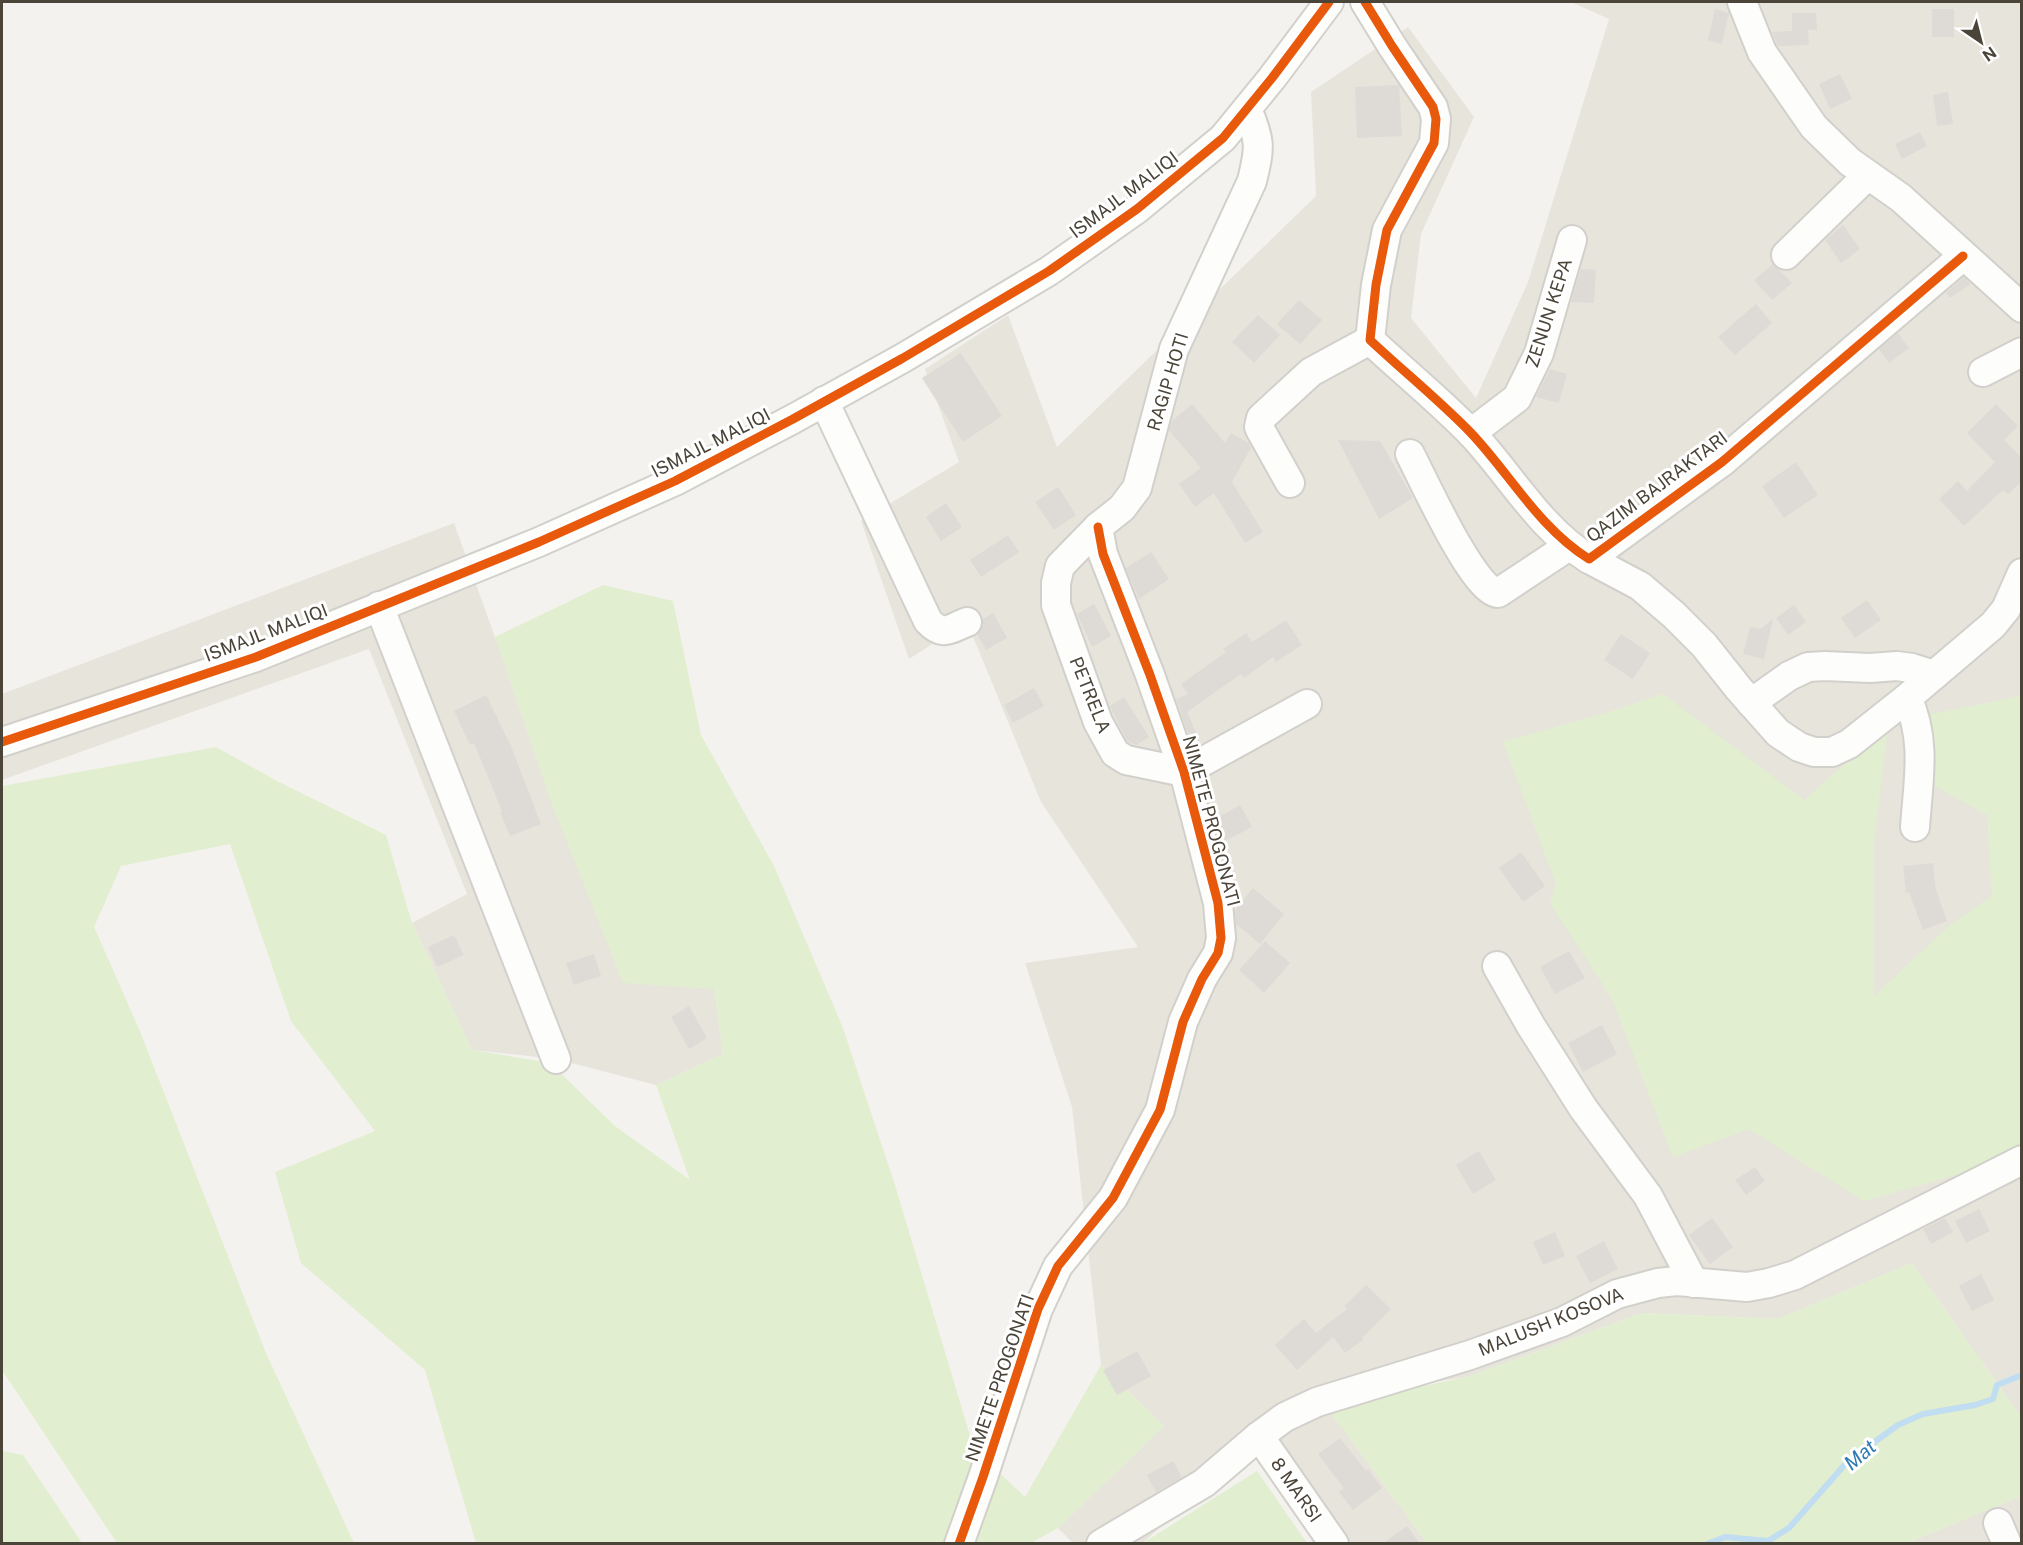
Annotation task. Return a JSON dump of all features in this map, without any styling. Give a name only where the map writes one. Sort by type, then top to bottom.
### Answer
[{"type":"street","name":"ISMAJL MALIQI","points":[[2,742],[256,657],[539,542],[675,481],[903,358],[1049,271],[1137,209],[1223,138],[1329,2]]},
{"type":"street","points":[[1290,483],[1259,427],[1261,417],[1311,372],[1370,340],[1376,285],[1387,230],[1434,143],[1437,119],[1428,96],[1392,46],[1365,2]]},
{"type":"street","points":[[1742,2],[1762,52],[1814,127],[1835,149],[1900,198],[2022,308]]},
{"type":"street","name":"RAGIP HOTI","points":[[1060,566],[1098,527],[1122,508],[1137,488],[1174,348],[1252,181],[1258,158],[1258,135],[1247,109]]},
{"type":"street","points":[[1786,255],[1868,175]]},
{"type":"street","name":"ZENUN KEPA","points":[[1471,433],[1517,398],[1539,353],[1572,240]]},
{"type":"street","name":"QAZIM BAJRAKTARI","points":[[1370,340],[1471,433],[1554,531],[1579,553],[1722,462],[1963,256]]},
{"type":"street","points":[[1983,372],[2022,352]]},
{"type":"street","points":[[825,401],[928,621],[936,630],[942,632],[967,622]]},
{"type":"street","points":[[1410,454],[1447,529],[1465,558],[1492,593],[1498,593],[1579,553],[1640,586],[1704,645],[1778,733],[1799,747],[1814,752],[1832,752],[1849,744],[1993,625],[2006,609],[2022,573]]},
{"type":"street","name":"NIMETE PROGONATI","points":[[959,1544],[1038,1309],[1058,1266],[1113,1198],[1160,1110],[1183,1022],[1202,979],[1218,953],[1221,938],[1218,903],[1184,772],[1150,675],[1103,554],[1098,527]]},
{"type":"street","name":"PETRELA","points":[[1060,566],[1056,583],[1056,605],[1098,722],[1115,753],[1126,760],[1184,772]]},
{"type":"street","points":[[379,606],[556,1059]]},
{"type":"street","points":[[1751,703],[1789,676],[1808,667],[1897,666],[1934,675]]},
{"type":"street","points":[[1907,698],[1916,716],[1919,736],[1915,827]]},
{"type":"street","name":"NIMETE PROGONATI","points":[[1184,772],[1307,704]]},
{"type":"street","points":[[1497,966],[1531,1026],[1583,1108],[1648,1196],[1694,1283]]},
{"type":"street","name":"MALUSH KOSOVA","points":[[1101,1544],[1204,1484],[1259,1436],[1286,1417],[1317,1402],[1470,1355],[1562,1322],[1617,1294],[1658,1283],[1677,1281],[1747,1287],[1795,1275],[2022,1160]]},
{"type":"street","name":"8 MARSI","points":[[1259,1436],[1334,1544]]},
{"type":"shaded area","points":[[1571,2],[2021,2],[2021,1417],[1912,1263],[1778,1319],[1642,1313],[1467,1377],[1334,1397],[1259,1436],[1143,1543],[1073,1543],[1058,1528],[1164,1426],[1101,1365],[1072,1107],[1025,963],[1138,947],[1041,802],[967,622],[909,659],[861,521],[959,462],[925,369],[1008,315],[1057,447],[1316,196],[1311,92],[1408,27],[1474,117],[1421,234],[1411,318],[1476,398],[1528,282],[1609,19]]},
{"type":"shaded area","points":[[454,523],[623,982],[714,988],[723,1054],[656,1085],[556,1059],[472,1050],[412,923],[467,894],[369,649],[2,780],[2,694]]},
{"type":"shaded area","points":[[1326,1406],[1427,1543],[1347,1543],[1273,1440]]},
{"type":"shaded area","points":[[2021,1496],[2021,1543],[1907,1543]]},
{"type":"green space","points":[[603,585],[673,601],[701,735],[774,866],[843,1028],[895,1185],[974,1449],[1025,1497],[1101,1365],[1164,1426],[1058,1528],[1031,1543],[476,1543],[425,1370],[301,1263],[275,1172],[375,1131],[291,1021],[230,844],[121,866],[94,927],[139,1029],[266,1353],[354,1543],[117,1543],[2,1370],[2,786],[216,747],[277,781],[386,835],[412,923],[472,1050],[550,1063],[615,1126],[690,1180],[656,1085],[723,1054],[714,989],[623,983],[550,799],[495,637]]},
{"type":"green space","points":[[1663,694],[1804,800],[1888,726],[1874,842],[1874,996],[1950,925],[1992,896],[1987,815],[1935,786],[1927,715],[2021,696],[2021,1146],[1977,1169],[1864,1201],[1749,1129],[1673,1157],[1611,997],[1550,904],[1556,884],[1503,742]]},
{"type":"green space","points":[[1912,1263],[2021,1417],[2021,1496],[1907,1543],[1427,1543],[1326,1406],[1467,1377],[1642,1313],[1778,1319]]},
{"type":"green space","points":[[2,1451],[23,1455],[82,1543],[2,1543]]},
{"type":"green space","points":[[1257,1471],[1307,1543],[1143,1543]]},
{"type":"building","points":[[1715,9],[1729,13],[1722,44],[1708,40]]},
{"type":"building","points":[[1932,9],[1954,9],[1954,37],[1932,37]]},
{"type":"building","points":[[1792,13],[1816,13],[1817,30],[1808,30],[1809,45],[1778,46],[1772,32],[1792,31]]},
{"type":"building","points":[[1840,74],[1852,99],[1830,109],[1819,84]]},
{"type":"building","points":[[1399,85],[1402,136],[1357,138],[1355,87]]},
{"type":"building","points":[[1948,92],[1953,124],[1937,126],[1933,95]]},
{"type":"building","points":[[1920,132],[1927,146],[1902,159],[1895,144]]},
{"type":"building","points":[[1843,225],[1860,249],[1841,263],[1825,240]]},
{"type":"building","points":[[1773,264],[1792,283],[1772,300],[1754,280]]},
{"type":"building","points":[[1581,269],[1596,270],[1594,303],[1571,302]]},
{"type":"building","points":[[1964,277],[1971,284],[1950,298],[1946,293]]},
{"type":"building","points":[[1299,300],[1322,320],[1300,344],[1277,324]]},
{"type":"building","points":[[1756,304],[1772,323],[1735,355],[1718,337]]},
{"type":"building","points":[[1258,315],[1280,335],[1254,363],[1232,342]]},
{"type":"building","points":[[1898,333],[1909,348],[1889,363],[1879,349]]},
{"type":"building","points":[[961,353],[1002,416],[963,442],[922,378]]},
{"type":"building","points":[[1550,369],[1567,374],[1559,403],[1536,397]]},
{"type":"building","points":[[1192,404],[1225,443],[1231,433],[1249,443],[1251,448],[1232,482],[1263,532],[1245,543],[1214,493],[1195,507],[1179,484],[1201,468],[1169,430],[1172,421]]},
{"type":"building","points":[[1996,404],[2018,426],[2004,440],[2022,458],[2022,481],[2008,494],[2003,490],[1964,526],[1939,499],[1958,481],[1967,491],[1995,462],[1967,433]]},
{"type":"building","points":[[1338,440],[1380,441],[1413,498],[1379,519]]},
{"type":"building","points":[[1796,462],[1818,495],[1784,518],[1762,486]]},
{"type":"building","points":[[1058,487],[1076,515],[1054,530],[1035,502]]},
{"type":"building","points":[[946,503],[962,527],[941,541],[926,517]]},
{"type":"building","points":[[1008,535],[1019,552],[981,577],[970,560]]},
{"type":"building","points":[[1151,552],[1169,579],[1139,599],[1126,568]]},
{"type":"building","points":[[1867,600],[1881,620],[1855,638],[1841,618]]},
{"type":"building","points":[[1094,604],[1111,636],[1092,647],[1077,614]]},
{"type":"building","points":[[1794,605],[1806,622],[1788,635],[1776,618]]},
{"type":"building","points":[[993,613],[1007,638],[986,650],[977,634],[983,625],[983,619]]},
{"type":"building","points":[[1773,619],[1764,659],[1743,654],[1750,627],[1760,629]]},
{"type":"building","points":[[1286,620],[1302,645],[1276,662],[1273,657],[1244,678],[1241,674],[1187,712],[1201,744],[1193,748],[1176,699],[1188,694],[1181,684],[1226,652],[1223,649],[1246,633],[1252,642]]},
{"type":"building","points":[[1621,634],[1650,653],[1633,679],[1604,660]]},
{"type":"building","points":[[1034,688],[1044,706],[1013,723],[1004,705]]},
{"type":"building","points":[[486,695],[511,746],[541,824],[510,836],[474,743],[470,745],[454,711]]},
{"type":"building","points":[[1124,697],[1149,737],[1136,745],[1127,741],[1110,706]]},
{"type":"building","points":[[1240,805],[1252,827],[1220,844],[1213,820]]},
{"type":"building","points":[[1521,852],[1545,886],[1523,902],[1499,868]]},
{"type":"building","points":[[1933,863],[1936,890],[1947,921],[1923,930],[1909,892],[1906,893],[1903,866]]},
{"type":"building","points":[[1253,888],[1284,914],[1260,944],[1236,924],[1235,910]]},
{"type":"building","points":[[454,935],[464,955],[437,967],[428,947]]},
{"type":"building","points":[[1265,941],[1290,963],[1264,993],[1239,970]]},
{"type":"building","points":[[1569,951],[1585,978],[1555,994],[1540,967]]},
{"type":"building","points":[[594,954],[601,976],[574,985],[566,963]]},
{"type":"building","points":[[689,1006],[707,1038],[689,1049],[671,1017]]},
{"type":"building","points":[[1602,1025],[1617,1054],[1583,1072],[1568,1043]]},
{"type":"building","points":[[1479,1151],[1496,1180],[1473,1194],[1456,1165]]},
{"type":"building","points":[[1755,1167],[1765,1181],[1746,1195],[1735,1180]]},
{"type":"building","points":[[1979,1209],[1990,1231],[1966,1243],[1955,1221]]},
{"type":"building","points":[[1712,1218],[1733,1247],[1710,1264],[1689,1235]]},
{"type":"building","points":[[1945,1218],[1953,1232],[1931,1244],[1923,1229]]},
{"type":"building","points":[[1555,1232],[1565,1256],[1543,1265],[1533,1242]]},
{"type":"building","points":[[1604,1241],[1618,1269],[1590,1283],[1576,1256]]},
{"type":"building","points":[[1981,1274],[1994,1300],[1972,1311],[1959,1286]]},
{"type":"building","points":[[1366,1285],[1391,1309],[1362,1338],[1363,1340],[1345,1353],[1333,1337],[1297,1370],[1275,1345],[1304,1319],[1316,1333],[1347,1309],[1344,1306]]},
{"type":"building","points":[[1137,1351],[1151,1376],[1117,1395],[1103,1370]]},
{"type":"building","points":[[1340,1438],[1382,1488],[1353,1510],[1339,1492],[1344,1488],[1318,1454]]},
{"type":"building","points":[[1173,1461],[1182,1477],[1156,1492],[1147,1475]]},
{"type":"building","points":[[1407,1526],[1420,1544],[1382,1544]]},
{"type":"waterway","name":"Mat","points":[[1707,1544],[1725,1537],[1768,1541],[1789,1528],[1848,1461],[1898,1425],[1923,1414],[1975,1405],[1993,1399],[1997,1385],[2022,1375]]},
{"type":"cycle path","points":[[2,742],[256,657],[539,542],[675,481],[903,358],[1049,271],[1137,209],[1223,138],[1329,2]]},
{"type":"cycle path","points":[[1365,2],[1433,107],[1436,119],[1434,143],[1387,230],[1376,285],[1370,340],[1459,421],[1555,532],[1589,559],[1722,462],[1963,256]]},
{"type":"cycle path","points":[[959,1544],[1038,1309],[1058,1266],[1113,1198],[1160,1110],[1183,1022],[1202,979],[1218,953],[1221,938],[1218,903],[1184,772],[1150,675],[1103,554],[1098,527]]}]
